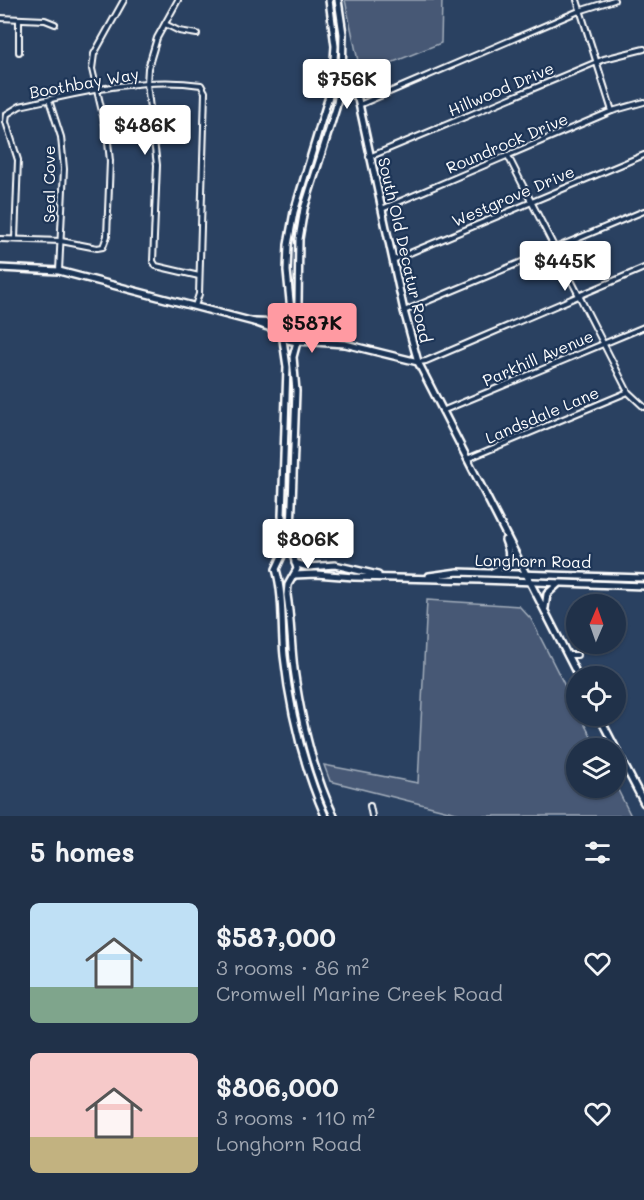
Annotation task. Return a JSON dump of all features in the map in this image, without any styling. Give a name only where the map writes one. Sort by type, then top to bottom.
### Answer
[{"type":"main road","points":[[325,816],[301,749],[289,694],[276,566],[285,550],[282,516],[287,367],[283,328],[291,314],[287,258],[289,236],[294,212],[328,106],[332,86],[335,46],[329,0]]},
{"type":"main road","points":[[334,816],[317,773],[301,712],[292,654],[287,591],[297,569],[291,532],[296,391],[293,357],[301,337],[298,303],[299,239],[303,214],[340,88],[343,68],[343,34],[338,0]]},
{"type":"main road","points":[[332,86],[353,92],[359,105]]},
{"type":"main road","name":"South Old Decatur Road","points":[[359,105],[392,260],[418,362],[573,666]]},
{"type":"main road","points":[[294,212],[303,214]]},
{"type":"main road","points":[[0,268],[59,271],[254,322],[276,330],[291,341],[345,344],[418,362]]},
{"type":"main road","points":[[254,322],[294,323],[311,337],[324,342]]},
{"type":"main road","points":[[490,573],[508,563],[510,554],[491,508]]},
{"type":"main road","points":[[279,560],[287,558],[295,563]]},
{"type":"main road","name":"Longhorn Road","points":[[295,563],[308,567],[335,565],[385,577]]},
{"type":"main road","name":"Longhorn Road","points":[[421,578],[458,572],[644,578]]},
{"type":"main road","points":[[277,573],[285,578],[294,575]]},
{"type":"main road","name":"Longhorn Road","points":[[294,575],[644,586]]},
{"type":"main road","points":[[644,578],[644,586]]},
{"type":"main road","points":[[545,610],[547,594],[559,583]]},
{"type":"main road","points":[[604,726],[644,803]]},
{"type":"street","points":[[0,239],[61,241],[101,248],[107,236],[110,161],[108,133],[92,69],[94,54],[124,0]]},
{"type":"street","points":[[178,0],[157,38],[150,57],[147,84],[157,165],[153,263],[156,266],[199,276],[195,306]]},
{"type":"street","points":[[577,0],[612,111]]},
{"type":"street","points":[[359,105],[579,11],[614,0]]},
{"type":"street","points":[[0,18],[45,20],[55,24]]},
{"type":"street","points":[[19,51],[20,19]]},
{"type":"street","points":[[165,24],[179,31],[197,34]]},
{"type":"street","name":"Hillwood Drive","points":[[369,157],[618,54],[644,49]]},
{"type":"street","name":"Boothbay Way","points":[[15,239],[18,160],[6,122],[7,114],[20,106],[97,89],[175,83],[203,86],[205,92],[199,276]]},
{"type":"street","name":"Seal Cove","points":[[49,99],[61,137],[63,154],[59,271]]},
{"type":"street","name":"Roundrock Drive","points":[[381,209],[612,111],[644,102]]},
{"type":"street","name":"Westgrove Drive","points":[[392,260],[644,155]]},
{"type":"street","points":[[508,156],[628,392],[644,407]]},
{"type":"street","points":[[404,311],[644,211]]},
{"type":"street","points":[[418,362],[426,361],[644,268]]},
{"type":"street","name":"Parkhill Avenue","points":[[442,412],[644,327]]},
{"type":"street","name":"Landsdale Lane","points":[[466,460],[628,392]]},
{"type":"street","points":[[567,655],[577,655]]},
{"type":"street","points":[[370,806],[372,816]]},
{"type":"shaded area","points":[[345,0],[442,0],[441,43],[361,75]]},
{"type":"shaded area","points":[[427,600],[519,606],[531,619],[566,688],[566,726],[585,726],[592,738],[566,738],[566,798],[622,798],[631,816],[468,816],[330,781],[324,765],[418,783]]}]
